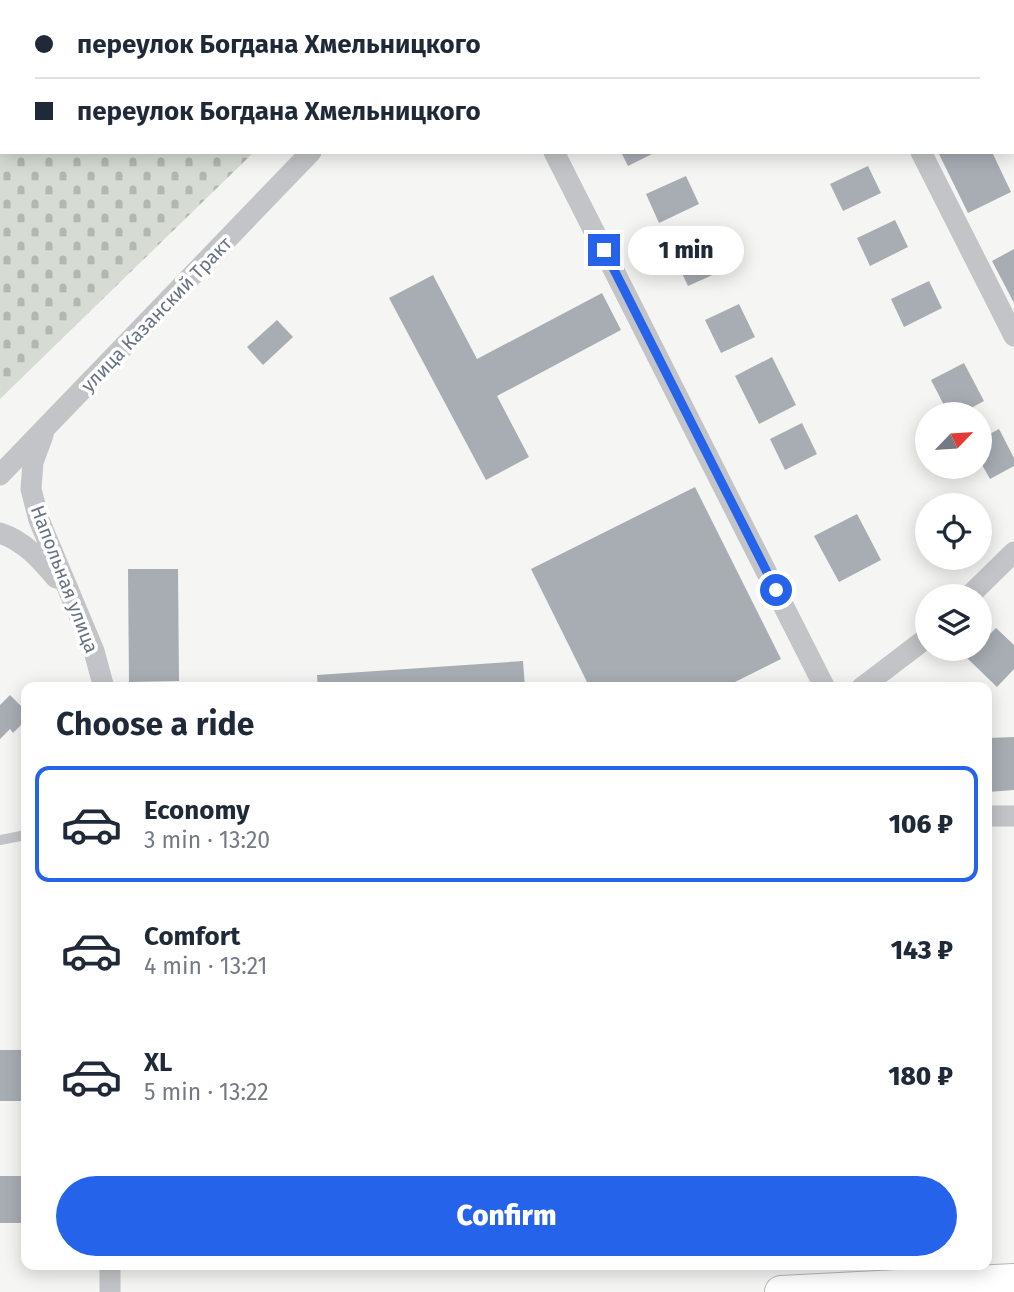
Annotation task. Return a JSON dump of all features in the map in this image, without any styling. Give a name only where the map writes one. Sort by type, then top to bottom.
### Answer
[{"type":"street","name":"улица Казанский Тракт","points":[[0,475],[308,154]]},
{"type":"street","points":[[555,154],[822,682]]},
{"type":"street","points":[[922,154],[1014,336]]},
{"type":"street","name":"Напольная улица","points":[[45,430],[33,462],[31,489],[39,520],[94,651],[102,682]]},
{"type":"street","points":[[0,533],[11,537],[36,555],[68,593]]},
{"type":"street","points":[[981,584],[1014,552]]},
{"type":"street","points":[[869,682],[915,647]]},
{"type":"street","points":[[992,816],[1014,816]]},
{"type":"street","points":[[110,1270],[110,1292]]},
{"type":"street","points":[[782,1292],[861,1276],[1014,1280]]},
{"type":"lane","points":[[0,840],[21,836]]},
{"type":"green space","points":[[0,154],[252,154],[0,399]]},
{"type":"building","points":[[622,154],[652,154],[628,166]]},
{"type":"building","points":[[939,154],[993,154],[1011,192],[968,213]]},
{"type":"building","points":[[868,166],[881,193],[843,211],[830,184]]},
{"type":"building","points":[[686,176],[699,204],[659,223],[646,194]]},
{"type":"building","points":[[895,220],[908,247],[870,266],[857,238]]},
{"type":"building","points":[[703,245],[717,273],[688,286],[675,258]]},
{"type":"building","points":[[1014,249],[1014,303],[992,261]]},
{"type":"building","points":[[433,275],[477,359],[602,293],[621,330],[497,396],[529,457],[486,480],[389,298]]},
{"type":"building","points":[[929,281],[942,308],[904,327],[891,299]]},
{"type":"building","points":[[739,304],[755,337],[721,353],[705,320]]},
{"type":"building","points":[[277,320],[293,337],[263,365],[247,347]]},
{"type":"building","points":[[772,357],[796,405],[759,424],[735,376]]},
{"type":"building","points":[[964,363],[984,401],[942,402],[931,380]]},
{"type":"building","points":[[802,423],[817,454],[785,470],[770,439]]},
{"type":"building","points":[[999,429],[1014,458],[1014,466],[992,478],[992,433]]},
{"type":"building","points":[[695,487],[781,659],[735,682],[587,682],[531,569]]},
{"type":"building","points":[[857,514],[881,560],[839,582],[814,536]]},
{"type":"building","points":[[128,569],[178,569],[179,681],[129,682]]},
{"type":"building","points":[[996,628],[1014,645],[1014,669],[997,687],[970,661],[992,661],[992,632]]},
{"type":"building","points":[[523,661],[525,682],[318,682],[317,675]]},
{"type":"building","points":[[10,695],[21,706],[21,725],[13,733],[10,729],[0,739],[0,705]]},
{"type":"building","points":[[1014,737],[1014,790],[992,792],[992,738]]},
{"type":"building","points":[[0,1050],[21,1050],[21,1101],[0,1101]]},
{"type":"building","points":[[0,1176],[21,1176],[21,1223],[0,1223]]},
{"type":"route","points":[[604,250],[776,590]]}]
